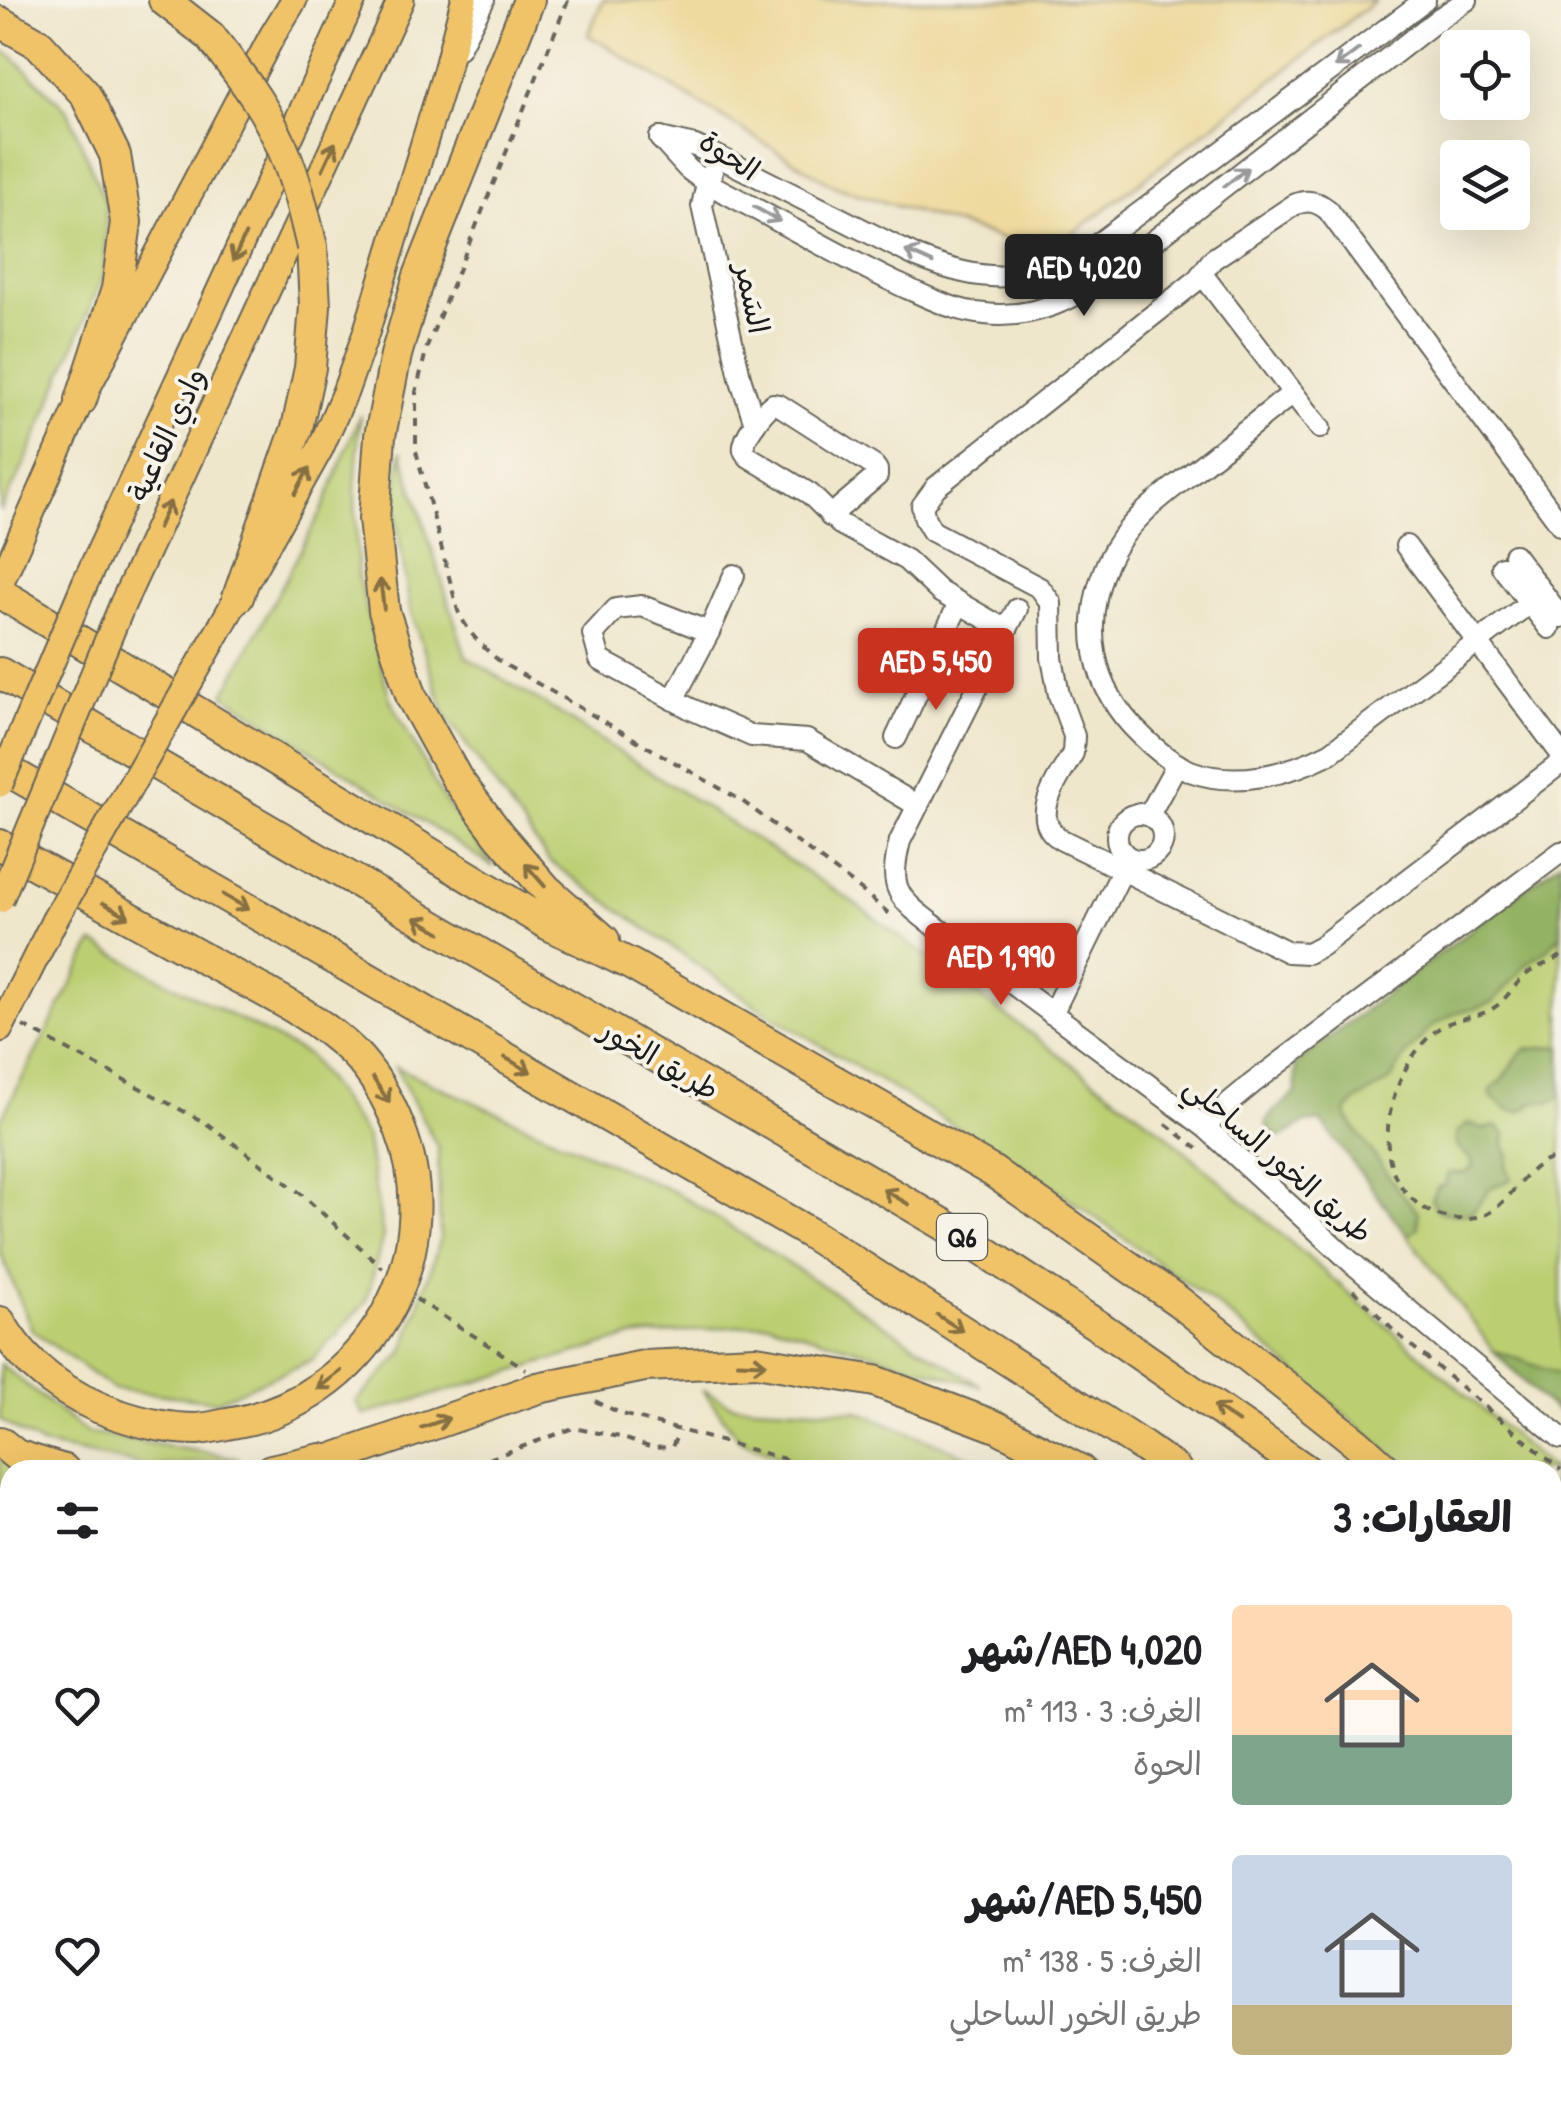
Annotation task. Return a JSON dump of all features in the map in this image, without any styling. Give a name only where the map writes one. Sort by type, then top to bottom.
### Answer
[{"type":"highway","points":[[164,0],[210,36],[246,83],[276,134],[298,190],[312,248],[315,306],[310,368],[297,428],[238,597]]},
{"type":"highway","points":[[529,0],[419,276],[400,340],[380,436],[374,518],[384,610],[412,698],[457,779],[546,888],[632,965]]},
{"type":"highway","points":[[0,22],[40,44],[86,94],[115,155],[126,222],[116,289],[81,400]]},
{"type":"highway","points":[[0,593],[547,924],[632,965],[992,1170],[1178,1302],[1376,1460]]},
{"type":"highway","name":"طريق الخور","points":[[0,672],[943,1224],[1292,1460]]},
{"type":"highway","points":[[0,766],[810,1234],[1162,1460]]},
{"type":"highway","points":[[0,845],[308,1016],[354,1053],[389,1100],[410,1155],[416,1214],[407,1272],[383,1322],[348,1366],[304,1399],[253,1420],[198,1429],[142,1423],[91,1406],[45,1377],[8,1337],[0,1322]]},
{"type":"highway","points":[[329,1460],[538,1388],[644,1366],[756,1361],[875,1381],[998,1427],[1061,1460]]},
{"type":"highway","points":[[0,1442],[16,1454],[34,1460]]},
{"type":"highway","points":[[319,1460],[343,1455]]},
{"type":"main road","points":[[0,584],[81,400],[292,0]]},
{"type":"main road","name":"وادي القاعية","points":[[0,784],[85,584],[352,0]]},
{"type":"main road","name":"وادي القاعية","points":[[0,900],[124,604],[400,0]]},
{"type":"main road","points":[[9,1026],[54,921],[320,449],[366,333],[446,72],[464,0]]},
{"type":"street","points":[[446,72],[484,0]]},
{"type":"street","name":"الحوة","points":[[1425,0],[1091,249],[1029,274],[991,276],[940,266],[695,146],[660,138],[706,183],[857,264],[948,307],[987,315],[1036,311],[1061,303],[1114,272],[1466,0]]},
{"type":"street","points":[[706,183],[720,158]]},
{"type":"street","name":"السَمر","points":[[706,183],[702,206],[740,377],[756,424],[743,444],[744,452],[810,494],[830,516]]},
{"type":"street","points":[[1561,525],[1322,205],[1308,201],[1294,205],[1213,259],[1196,281],[936,487],[922,506],[932,531],[1040,588],[1049,597],[1052,658],[1059,695],[1074,736],[1073,753],[1046,804],[1045,820],[1056,836],[1126,863],[1288,952],[1308,952],[1321,946],[1561,763]]},
{"type":"street","points":[[1202,274],[1320,428]]},
{"type":"street","points":[[1293,393],[1141,514],[1118,543],[1102,576],[1094,614],[1094,654],[1099,674],[1108,694],[1150,745],[1177,764],[1211,776],[1271,775],[1311,762],[1330,752],[1536,598]]},
{"type":"street","points":[[756,424],[766,407],[779,405],[874,466],[877,476],[830,516],[906,560],[928,583],[1006,630]]},
{"type":"street","points":[[1406,546],[1561,754]]},
{"type":"street","points":[[1508,561],[1555,623]]},
{"type":"street","points":[[673,700],[734,574]]},
{"type":"street","points":[[896,738],[959,603]]},
{"type":"street","points":[[709,632],[642,606],[616,609],[593,634],[600,660],[673,700],[752,736],[808,740],[918,806],[1018,609]]},
{"type":"street","points":[[1148,815],[1177,764]]},
{"type":"street","name":"طريق الخور الساحلي","points":[[918,806],[900,841],[894,866],[894,882],[902,898],[916,912],[1205,1127],[1351,1262],[1561,1438]]},
{"type":"street","points":[[1132,814],[1148,815],[1160,826],[1160,849],[1147,859],[1126,863],[1116,840],[1120,824],[1132,814]]},
{"type":"street","points":[[1205,1127],[1253,1083],[1561,852]]},
{"type":"street","points":[[1052,1014],[1126,863]]},
{"type":"path","points":[[568,0],[427,347],[416,392],[416,451],[458,611],[480,646],[502,663],[742,801],[900,923]]},
{"type":"path","points":[[1561,956],[1528,973],[1492,1009],[1454,1020],[1436,1030],[1399,1084],[1387,1132],[1389,1162],[1403,1190],[1421,1208],[1444,1217],[1469,1219],[1488,1214],[1536,1165],[1561,1157]]},
{"type":"path","points":[[9,1026],[206,1124],[300,1193],[394,1278]]},
{"type":"path","points":[[1156,1116],[1201,1151]]},
{"type":"path","points":[[1341,1279],[1396,1332],[1549,1460]]},
{"type":"path","points":[[413,1296],[531,1371]]},
{"type":"path","points":[[594,1400],[622,1414],[785,1460]]},
{"type":"path","points":[[487,1460],[573,1428],[652,1448],[672,1448],[679,1431]]},
{"type":"green space","points":[[0,51],[11,55],[68,111],[106,204],[105,272],[25,463],[0,512]]},
{"type":"green space","points":[[360,415],[355,494],[358,577],[390,699],[442,797],[494,867],[224,695],[323,508]]},
{"type":"green space","points":[[401,451],[466,657],[850,900],[1161,1130],[1541,1460],[1397,1460],[1221,1308],[1039,1177],[761,1009],[549,861],[446,716],[410,609],[395,512]]},
{"type":"green space","points":[[1561,861],[1561,935],[1529,962],[1493,1002],[1457,1012],[1431,1027],[1405,1056],[1391,1080],[1357,1100],[1346,1112],[1418,1212],[1418,1228],[1408,1236],[1321,1121],[1305,1123],[1281,1137],[1271,1132],[1266,1122],[1296,1093],[1295,1066],[1299,1060]]},
{"type":"green space","points":[[1561,904],[1561,1414],[1494,1351],[1321,1120]]},
{"type":"green space","points":[[93,943],[309,1056],[366,1136],[383,1236],[366,1302],[312,1360],[217,1401],[113,1389],[32,1330],[0,1252],[0,1121]]},
{"type":"green space","points":[[1557,1046],[1561,1049],[1561,1096],[1518,1111],[1492,1098],[1493,1087],[1525,1050]]},
{"type":"green space","points":[[395,1067],[677,1193],[981,1386],[769,1323],[631,1337],[364,1415],[356,1402],[403,1353],[440,1240],[438,1148]]},
{"type":"green space","points":[[1469,1123],[1485,1129],[1496,1126],[1505,1134],[1511,1179],[1491,1188],[1471,1214],[1445,1213],[1436,1209],[1431,1199],[1437,1188],[1445,1184],[1448,1173],[1466,1173],[1473,1167],[1456,1142],[1457,1132]]},
{"type":"green space","points":[[1494,1351],[1561,1375],[1561,1414],[1539,1397]]},
{"type":"green space","points":[[0,1364],[87,1433],[240,1458],[118,1460],[42,1445],[0,1420]]},
{"type":"green space","points":[[702,1389],[732,1405],[858,1411],[976,1460],[789,1460],[740,1440]]},
{"type":"sand","points":[[603,0],[1376,0],[1048,253],[836,187],[588,35]]}]
